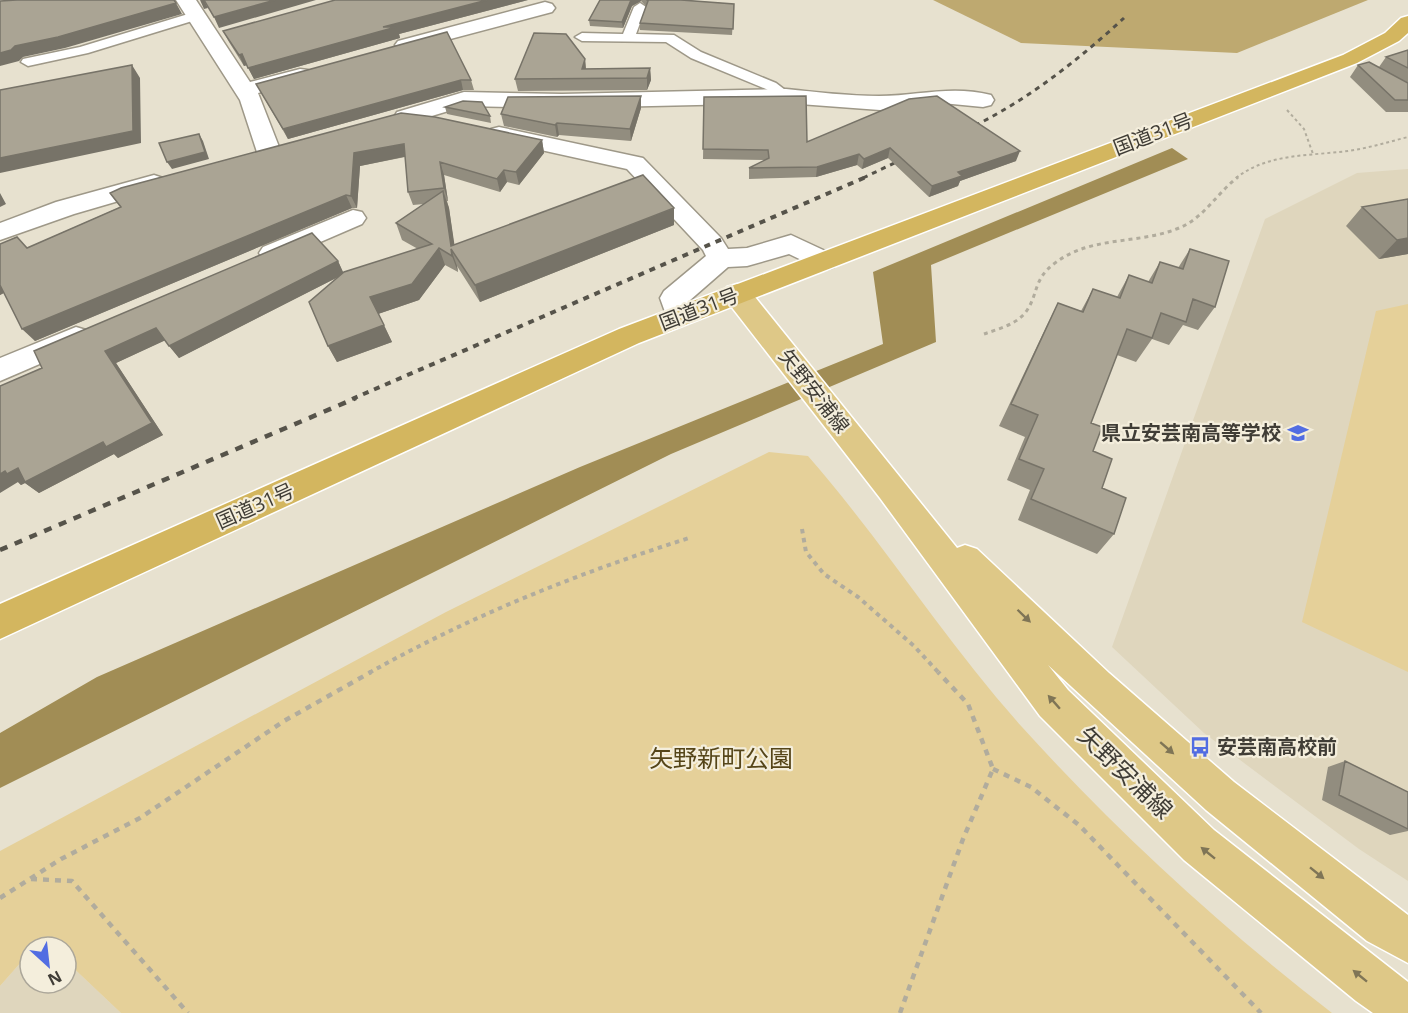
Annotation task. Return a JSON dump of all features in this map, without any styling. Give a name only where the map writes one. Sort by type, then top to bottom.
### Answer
[{"type":"highway","name":"国道31号","points":[[0,622],[679,316],[744,303],[825,261],[1360,64],[1408,22]]},
{"type":"main road","name":"矢野安浦線","points":[[744,303],[891,488],[1054,703],[1199,845],[1372,986],[1408,1009]]},
{"type":"main road","name":"矢野安浦線","points":[[891,488],[1096,686],[1220,796],[1383,925],[1408,941]]},
{"type":"street","points":[[192,7],[245,90],[269,152]]},
{"type":"street","points":[[382,52],[545,8]]},
{"type":"street","points":[[213,38],[235,32]]},
{"type":"street","points":[[245,90],[325,68]]},
{"type":"street","points":[[721,258],[712,244],[635,163],[468,128],[394,120],[464,99],[562,101],[786,96],[880,104],[942,96],[983,100]]},
{"type":"street","points":[[0,232],[65,208],[178,177]]},
{"type":"street","points":[[246,264],[353,218]]},
{"type":"street","points":[[679,316],[674,298],[721,258],[747,257],[791,244],[825,261]]},
{"type":"street","points":[[0,370],[96,329]]},
{"type":"lane","points":[[28,62],[83,50],[192,7]]},
{"type":"lane","points":[[629,36],[640,7]]},
{"type":"lane","points":[[582,37],[669,38],[696,55],[771,86],[786,96]]},
{"type":"path","points":[[1282,105],[1303,125],[1310,139],[1312,154]]},
{"type":"path","points":[[984,334],[1007,327],[1025,312],[1036,282],[1051,267],[1073,252],[1106,242],[1147,237],[1179,228],[1201,217],[1239,176],[1267,162],[1312,154],[1348,151],[1408,137]]},
{"type":"path","points":[[801,529],[806,552],[824,573],[858,597],[914,646],[968,704],[993,769],[1031,787],[1080,826],[1261,1013]]},
{"type":"path","points":[[0,898],[61,859],[140,818],[284,721],[394,659],[528,596],[610,563],[689,538]]},
{"type":"path","points":[[900,1013],[963,839],[993,769]]},
{"type":"path","points":[[30,879],[72,880],[188,1013]]},
{"type":"shaded area","points":[[933,0],[1368,0],[1237,53],[1021,43]]},
{"type":"shaded area","points":[[1172,148],[1188,159],[931,265],[936,342],[671,454],[0,788],[0,733],[97,677],[580,467],[883,344],[873,272]]},
{"type":"shaded area","name":"県立安芸南高等学校","points":[[1408,169],[1408,881],[1359,849],[1204,733],[1112,647],[1265,219],[1357,173]]},
{"type":"shaded area","points":[[18,966],[18,995],[78,995],[78,972],[121,1013],[0,1013],[0,986]]},
{"type":"green space","points":[[1408,304],[1408,672],[1302,622],[1376,311]]},
{"type":"green space","name":"矢野新町公園","points":[[769,452],[808,456],[863,523],[967,661],[1058,766],[1171,877],[1250,947],[1332,1013],[121,1013],[78,972],[78,935],[18,935],[18,966],[0,986],[0,851],[446,612]]},
{"type":"building","points":[[174,0],[176,3],[58,37],[15,46],[11,50],[0,53],[0,1]]},
{"type":"building","points":[[204,0],[275,0],[214,17]]},
{"type":"building","points":[[335,0],[487,0],[383,27],[396,27],[248,68],[242,54],[239,55],[223,31]]},
{"type":"building","points":[[600,0],[631,0],[622,22],[589,20]]},
{"type":"building","points":[[647,0],[734,4],[733,29],[640,23]]},
{"type":"building","points":[[447,32],[471,80],[461,80],[283,129],[256,84]]},
{"type":"building","points":[[534,33],[566,34],[585,59],[582,69],[650,68],[647,78],[515,79]]},
{"type":"building","points":[[1408,50],[1408,68],[1386,57]]},
{"type":"building","points":[[1369,62],[1408,83],[1408,100],[1395,100],[1358,65]]},
{"type":"building","points":[[132,65],[133,131],[0,158],[0,90]]},
{"type":"building","points":[[641,96],[630,129],[557,123],[555,125],[501,114],[508,97]]},
{"type":"building","points":[[806,96],[807,142],[909,99],[937,96],[1020,151],[958,172],[962,176],[932,186],[890,148],[864,159],[859,154],[817,167],[749,168],[769,158],[768,150],[703,149],[704,97]]},
{"type":"building","points":[[463,101],[482,102],[490,116],[445,107]]},
{"type":"building","points":[[401,113],[435,117],[542,140],[516,172],[504,170],[497,179],[440,162],[444,188],[408,192],[404,144],[354,153],[351,196],[346,195],[22,329],[0,285],[0,244],[17,237],[27,248],[121,207],[110,193],[121,188]]},
{"type":"building","points":[[199,134],[205,152],[167,162],[159,143]]},
{"type":"building","points":[[643,175],[674,208],[475,285],[451,249],[452,256],[439,248],[412,284],[370,297],[384,325],[328,346],[309,302],[344,272],[432,244],[396,223],[443,191],[451,246]]},
{"type":"building","points":[[1408,199],[1408,238],[1397,240],[1362,207]]},
{"type":"building","points":[[312,233],[338,261],[169,346],[156,328],[105,351],[152,423],[106,447],[103,442],[25,482],[18,468],[7,474],[5,471],[0,474],[0,386],[42,368],[34,351]]},
{"type":"building","points":[[1190,249],[1229,261],[1215,307],[1193,299],[1186,322],[1161,313],[1152,338],[1127,329],[1091,423],[1102,427],[1093,451],[1112,459],[1102,488],[1126,498],[1114,534],[1031,499],[1044,469],[1019,459],[1038,415],[1011,404],[1058,303],[1083,312],[1093,289],[1120,298],[1129,275],[1152,283],[1160,262],[1183,269]]},
{"type":"building","points":[[1345,761],[1408,792],[1408,829],[1339,795]]},
{"type":"railway","points":[[966,130],[1009,107],[1049,80],[1124,18]]},
{"type":"railway","points":[[863,178],[909,156]]},
{"type":"railway","points":[[352,399],[866,177]]},
{"type":"railway","points":[[0,550],[356,398]]},
{"type":"place","name":"県立安芸南高等学校","points":[[1298,433]]},
{"type":"place","name":"安芸南高校前","points":[[1200,747]]}]
